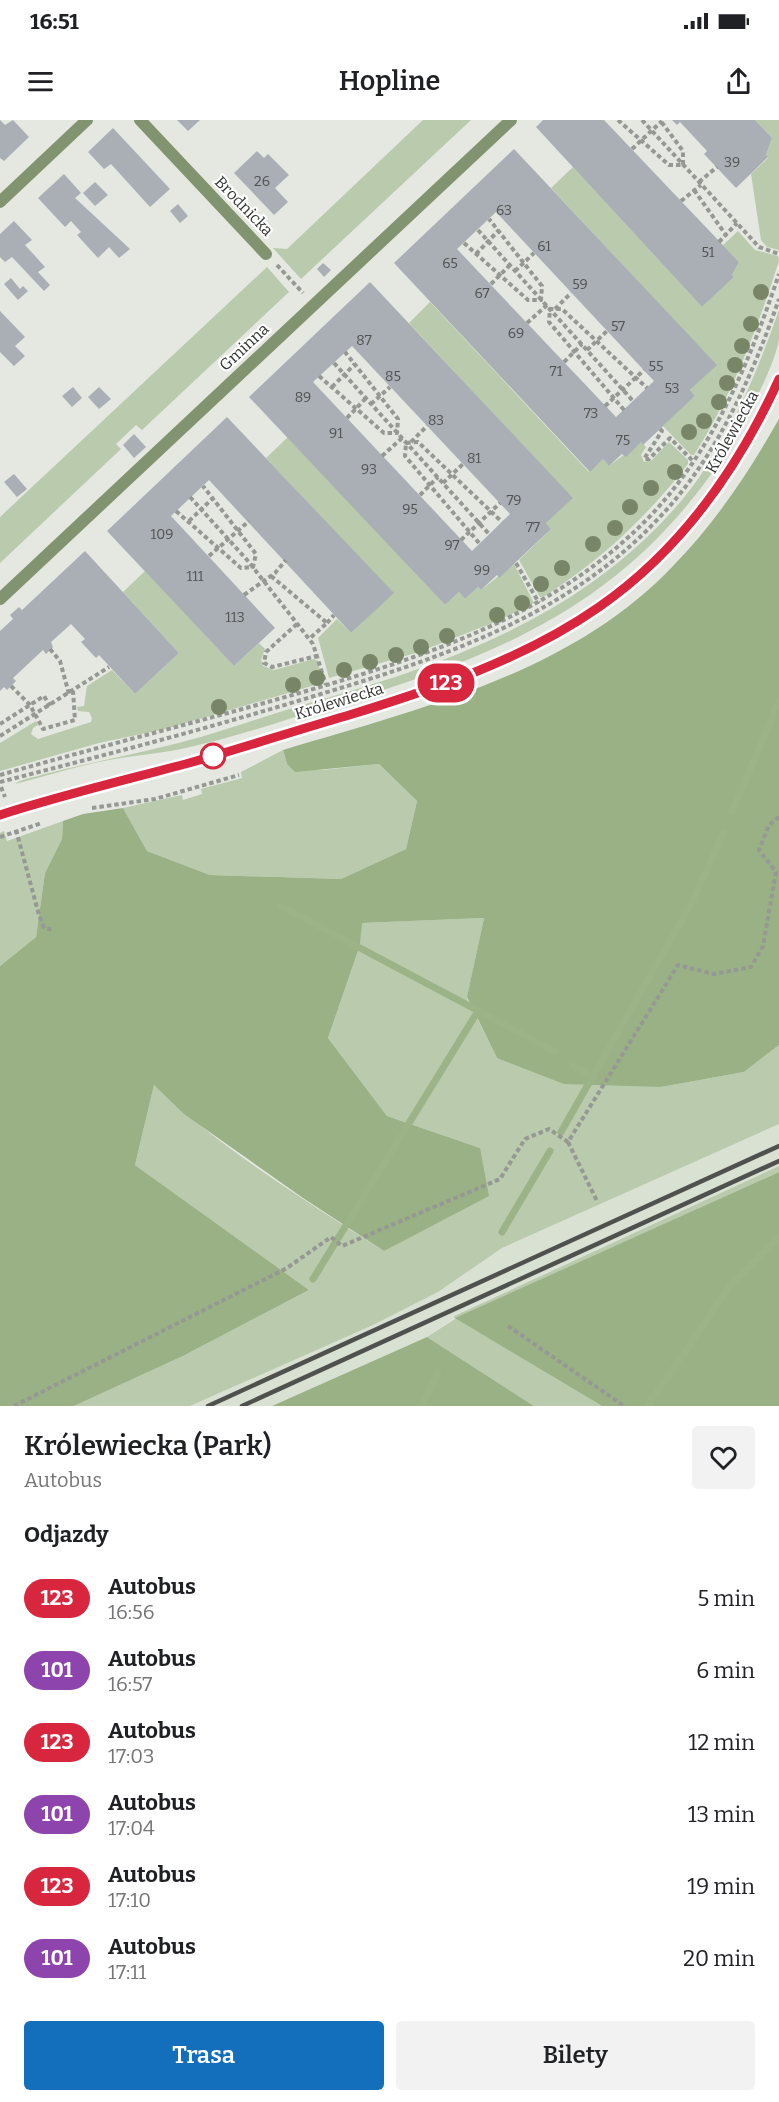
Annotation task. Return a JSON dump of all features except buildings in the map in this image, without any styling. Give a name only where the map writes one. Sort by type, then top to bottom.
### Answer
[{"type":"street","points":[[0,202],[87,120]]},
{"type":"street","name":"Brodnicka","points":[[140,120],[266,254]]},
{"type":"street","name":"Gminna","points":[[0,599],[511,120]]},
{"type":"street","name":"Królewiecka","points":[[0,815],[413,696],[516,655],[560,633],[601,606],[640,575],[701,512],[745,446],[779,379]]},
{"type":"path","points":[[618,120],[669,165],[683,165]]},
{"type":"path","points":[[642,120],[759,247],[779,254]]},
{"type":"path","points":[[632,149],[661,120],[683,151],[683,165]]},
{"type":"path","points":[[681,201],[717,167]]},
{"type":"path","points":[[694,190],[726,235]]},
{"type":"path","points":[[489,219],[542,286],[542,300]]},
{"type":"path","points":[[719,242],[737,223]]},
{"type":"path","points":[[478,230],[633,401]]},
{"type":"path","points":[[476,254],[499,230]]},
{"type":"path","points":[[464,243],[528,300],[542,300]]},
{"type":"path","points":[[515,271],[534,253]]},
{"type":"path","name":"Brodnicka","points":[[266,254],[314,304]]},
{"type":"path","points":[[491,284],[510,265]]},
{"type":"path","points":[[0,775],[162,733],[326,685],[448,645],[539,603],[603,560],[653,512],[693,461],[736,388],[779,274]]},
{"type":"path","points":[[571,292],[552,309],[549,322],[624,410]]},
{"type":"path","points":[[1,786],[211,728],[376,678],[472,644],[539,612],[586,582],[633,544],[659,518],[697,472],[731,416],[752,371],[779,299]]},
{"type":"path","points":[[527,323],[547,305]]},
{"type":"path","points":[[552,309],[562,309],[647,388]]},
{"type":"path","points":[[587,350],[607,331]]},
{"type":"path","points":[[564,362],[582,344]]},
{"type":"path","points":[[345,352],[398,419],[397,433]]},
{"type":"path","points":[[334,363],[489,534]]},
{"type":"path","points":[[332,387],[355,364]]},
{"type":"path","points":[[605,406],[644,370]]},
{"type":"path","points":[[320,376],[384,433],[397,433]]},
{"type":"path","points":[[371,404],[390,387]]},
{"type":"path","points":[[347,418],[366,398]]},
{"type":"path","points":[[427,426],[408,442],[405,456],[479,543]]},
{"type":"path","points":[[670,438],[650,459],[644,459],[661,430],[670,438],[693,461]]},
{"type":"path","points":[[382,456],[402,438]]},
{"type":"path","points":[[408,442],[418,442],[502,522]]},
{"type":"path","points":[[443,483],[463,464]]},
{"type":"path","points":[[420,495],[438,477]]},
{"type":"path","points":[[203,486],[256,554],[253,567]]},
{"type":"path","points":[[190,497],[253,567],[309,639],[326,685]]},
{"type":"path","points":[[189,522],[212,499]]},
{"type":"path","points":[[461,540],[500,503]]},
{"type":"path","points":[[176,511],[241,568],[253,567]]},
{"type":"path","points":[[209,556],[249,521]]},
{"type":"path","points":[[244,595],[272,576],[286,560]]},
{"type":"path","points":[[516,562],[539,603]]},
{"type":"path","points":[[272,576],[327,623]]},
{"type":"path","points":[[309,639],[334,615]]},
{"type":"path","points":[[297,624],[266,652],[264,663],[272,667],[317,656]]},
{"type":"path","points":[[11,686],[30,705],[44,729],[75,720],[71,693],[60,661],[50,649]]},
{"type":"path","points":[[0,736],[110,667]]},
{"type":"path","points":[[0,724],[44,696],[50,706]]},
{"type":"path","points":[[83,810],[155,799],[239,775]]},
{"type":"path","points":[[566,1141],[678,965],[714,974],[751,966],[763,946],[776,872],[759,850],[769,825],[779,817]]},
{"type":"path","points":[[0,837],[50,820]]},
{"type":"path","points":[[16,831],[39,915],[44,928],[52,930]]},
{"type":"path","points":[[14,1406],[287,1268],[331,1237],[342,1246],[500,1179],[525,1139],[549,1129],[566,1141],[597,1201]]},
{"type":"path","points":[[508,1326],[624,1406]]},
{"type":"shaded area","points":[[779,1124],[779,1166],[454,1315],[455,1318],[427,1337],[272,1406],[190,1406],[373,1325],[438,1292],[502,1248]]},
{"type":"green space","points":[[423,120],[471,120],[301,279],[273,248],[287,249]]},
{"type":"green space","points":[[755,120],[779,120],[779,250],[767,247],[761,240],[751,174],[768,158],[766,155],[772,138]]},
{"type":"green space","points":[[573,167],[702,307],[734,277],[732,275],[739,262],[723,245],[738,231],[755,250],[778,256],[779,261],[771,286],[743,361],[721,409],[694,455],[691,455],[663,426],[695,396],[690,390],[716,365],[551,188]]},
{"type":"green space","points":[[267,267],[289,292],[142,430],[136,425],[116,444],[121,449],[0,563],[0,517]]},
{"type":"green space","points":[[430,302],[589,472],[603,459],[609,466],[641,442],[646,447],[641,455],[644,462],[652,460],[669,442],[688,460],[688,464],[672,484],[639,520],[584,569],[543,597],[540,597],[519,560],[551,529],[546,523],[572,498],[409,323]]},
{"type":"green space","points":[[779,310],[779,339],[771,366],[747,416],[723,457],[685,508],[644,551],[601,587],[555,617],[506,643],[453,665],[266,726],[182,749],[99,762],[15,784],[24,779],[200,737],[399,676],[496,638],[585,587],[626,556],[665,519],[702,473],[746,394]]},
{"type":"green space","points":[[779,419],[779,1045],[744,1072],[661,1087],[564,1084],[497,1058],[467,997],[484,918],[362,923],[360,945],[328,1038],[387,1116],[480,1148],[489,1196],[384,1251],[303,1198],[184,1114],[154,1085],[135,1165],[309,1290],[183,1356],[74,1406],[0,1406],[0,966],[36,937],[45,873],[62,839],[63,821],[83,814],[123,808],[147,851],[210,875],[341,879],[406,849],[417,801],[379,764],[295,772],[287,764],[283,750],[440,702],[491,683],[589,634],[633,603],[689,549],[731,496]]},
{"type":"green space","points":[[288,437],[445,605],[459,592],[465,599],[478,587],[481,590],[514,564],[534,603],[495,622],[419,652],[329,678],[318,638],[337,619],[351,633],[393,593],[266,458]]},
{"type":"green space","points":[[145,571],[234,666],[259,643],[265,649],[261,660],[263,666],[274,670],[314,659],[318,661],[322,683],[165,729],[99,743],[0,771],[0,743],[36,721],[38,725],[33,728],[31,734],[38,739],[91,722],[89,712],[78,711],[77,707],[84,706],[87,686],[112,670],[135,694],[179,653],[123,592]]},
{"type":"green space","points":[[283,750],[287,764],[322,770],[379,764],[417,801],[406,849],[341,879],[210,875],[147,851],[123,808],[182,795],[183,800],[202,794],[201,789],[242,778],[241,772]]},
{"type":"green space","points":[[63,821],[62,839],[45,873],[36,937],[0,966],[0,833],[4,831],[7,841]]},
{"type":"green space","points":[[484,918],[467,998],[497,1058],[661,1087],[744,1072],[779,1045],[779,1124],[502,1248],[438,1292],[373,1325],[190,1406],[74,1406],[183,1356],[309,1290],[135,1165],[154,1085],[180,1109],[236,1153],[384,1251],[480,1148],[387,1116],[328,1038],[360,945],[361,923]]},
{"type":"green space","points":[[779,1166],[779,1172],[456,1318],[602,1406],[534,1406],[427,1337],[455,1319],[454,1316]]},
{"type":"green space","points":[[779,1172],[779,1406],[602,1406],[455,1318]]},
{"type":"green space","points":[[427,1337],[534,1406],[272,1406]]},
{"type":"waterway","points":[[732,812],[779,701]]},
{"type":"waterway","points":[[561,1132],[691,904],[724,832]]},
{"type":"waterway","points":[[281,906],[554,1051]]},
{"type":"waterway","points":[[313,1279],[478,1011]]},
{"type":"waterway","points":[[573,1065],[594,1077]]},
{"type":"waterway","points":[[502,1232],[550,1151]]},
{"type":"waterway","points":[[648,1405],[732,1283],[779,1238]]},
{"type":"waterway","points":[[421,1406],[438,1374]]},
{"type":"railway","points":[[208,1406],[779,1146]]},
{"type":"railway","points":[[242,1406],[779,1161]]},
{"type":"bus line","name":"123","points":[[0,815],[413,696],[516,655],[560,633],[601,606],[640,575],[701,512],[723,483],[745,446],[779,379]]}]
